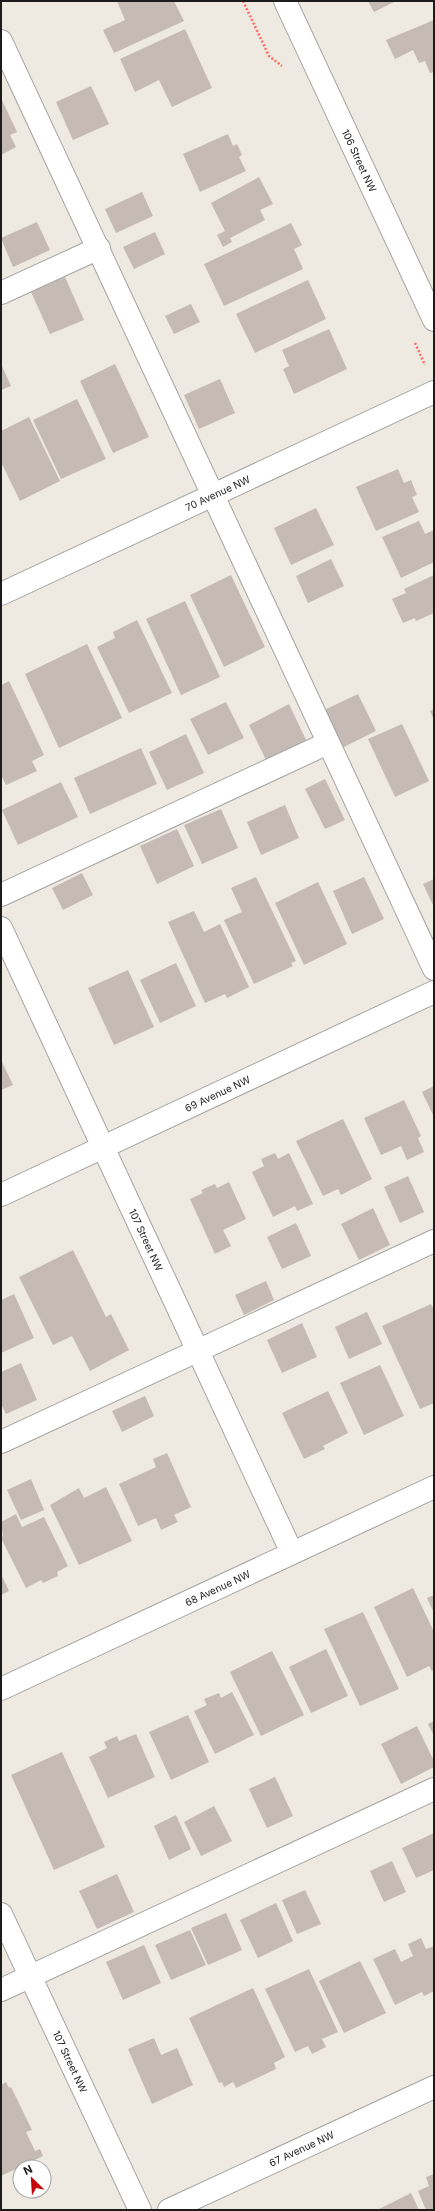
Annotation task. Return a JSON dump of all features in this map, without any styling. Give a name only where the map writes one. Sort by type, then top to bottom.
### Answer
[{"type":"street","name":"106 Street NW","points":[[285,1],[434,320]]},
{"type":"street","points":[[1,42],[99,248],[434,969]]},
{"type":"street","points":[[1,293],[99,248]]},
{"type":"street","name":"70 Avenue NW","points":[[1,594],[434,392]]},
{"type":"street","points":[[1,895],[328,743]]},
{"type":"street","name":"107 Street NW","points":[[1,928],[199,1350],[292,1553]]},
{"type":"street","name":"69 Avenue NW","points":[[1,1195],[434,992]]},
{"type":"street","points":[[1,1442],[434,1241]]},
{"type":"street","name":"68 Avenue NW","points":[[1,1689],[434,1487]]},
{"type":"street","points":[[1,1990],[434,1789]]},
{"type":"street","name":"107 Street NW","points":[[1,1914],[140,2210]]},
{"type":"street","name":"67 Avenue NW","points":[[169,2210],[434,2087]]},
{"type":"building","points":[[117,1],[174,1],[184,21],[114,53],[103,30],[125,20]]},
{"type":"building","points":[[368,1],[396,1],[374,12]]},
{"type":"building","points":[[434,20],[434,72],[430,73],[425,61],[419,63],[413,50],[395,59],[386,40]]},
{"type":"building","points":[[185,29],[212,88],[172,107],[159,80],[135,92],[120,59]]},
{"type":"building","points":[[91,86],[109,124],[73,140],[56,102]]},
{"type":"building","points":[[1,98],[17,132],[10,135],[16,147],[1,155]]},
{"type":"building","points":[[228,134],[233,146],[237,144],[242,155],[239,157],[246,171],[200,192],[183,154]]},
{"type":"building","points":[[259,177],[273,204],[260,210],[265,220],[230,238],[232,242],[223,247],[217,235],[225,231],[211,203]]},
{"type":"building","points":[[142,192],[153,216],[116,233],[105,209]]},
{"type":"building","points":[[37,222],[50,250],[13,267],[1,238]]},
{"type":"building","points":[[291,223],[302,245],[294,249],[303,269],[224,306],[204,264]]},
{"type":"building","points":[[155,232],[165,254],[134,269],[123,247]]},
{"type":"building","points":[[65,277],[84,320],[50,334],[31,292]]},
{"type":"building","points":[[308,280],[326,319],[255,353],[236,314]]},
{"type":"building","points":[[191,304],[200,322],[174,334],[165,316]]},
{"type":"building","points":[[329,329],[347,369],[294,394],[283,369],[289,366],[282,350]]},
{"type":"building","points":[[1,364],[11,386],[1,390]]},
{"type":"building","points":[[115,364],[149,437],[113,453],[80,381]]},
{"type":"building","points":[[220,379],[235,413],[199,429],[184,395]]},
{"type":"building","points":[[77,399],[106,459],[61,479],[33,420]]},
{"type":"building","points":[[29,417],[60,481],[20,501],[1,462],[1,431]]},
{"type":"building","points":[[398,469],[404,483],[411,480],[417,495],[412,497],[419,512],[376,531],[356,487]]},
{"type":"building","points":[[316,508],[334,545],[291,565],[274,528]]},
{"type":"building","points":[[419,521],[425,534],[434,530],[434,562],[401,578],[382,537]]},
{"type":"building","points":[[331,559],[344,586],[308,603],[296,576]]},
{"type":"building","points":[[231,575],[265,647],[224,667],[190,595]]},
{"type":"building","points":[[434,575],[434,613],[416,621],[415,618],[403,623],[392,599],[406,593],[404,589]]},
{"type":"building","points":[[185,601],[220,677],[181,695],[146,619]]},
{"type":"building","points":[[137,620],[172,693],[129,713],[97,647],[115,638],[113,632]]},
{"type":"building","points":[[87,644],[122,718],[59,748],[25,674]]},
{"type":"building","points":[[9,681],[44,755],[32,761],[37,771],[6,785],[1,775],[1,685]]},
{"type":"building","points":[[358,694],[376,731],[342,748],[324,710]]},
{"type":"building","points":[[226,702],[244,738],[208,755],[190,719]]},
{"type":"building","points":[[289,704],[306,740],[266,760],[249,725]]},
{"type":"building","points":[[434,709],[434,720],[430,711]]},
{"type":"building","points":[[402,724],[429,781],[395,797],[368,739]]},
{"type":"building","points":[[186,734],[204,773],[167,790],[149,752]]},
{"type":"building","points":[[141,748],[157,784],[90,814],[74,778]]},
{"type":"building","points":[[325,779],[345,820],[325,829],[305,789]]},
{"type":"building","points":[[61,782],[78,817],[18,845],[2,810]]},
{"type":"building","points":[[285,805],[299,838],[261,855],[247,822]]},
{"type":"building","points":[[221,809],[238,848],[202,864],[184,825]]},
{"type":"building","points":[[177,829],[194,866],[157,884],[140,846]]},
{"type":"building","points":[[82,873],[93,895],[63,910],[52,888]]},
{"type":"building","points":[[256,877],[296,961],[291,963],[293,966],[254,984],[224,920],[242,912],[231,888]]},
{"type":"building","points":[[364,877],[384,919],[352,934],[333,891]]},
{"type":"building","points":[[434,879],[434,907],[423,884]]},
{"type":"building","points":[[318,882],[347,944],[304,965],[275,903]]},
{"type":"building","points":[[194,911],[204,932],[220,924],[249,987],[227,998],[225,994],[205,1003],[168,922]]},
{"type":"building","points":[[176,963],[196,1006],[160,1023],[140,980]]},
{"type":"building","points":[[128,970],[154,1027],[114,1045],[88,988]]},
{"type":"building","points":[[1,1060],[13,1085],[1,1090]]},
{"type":"building","points":[[434,1086],[434,1117],[422,1092]]},
{"type":"building","points":[[404,1100],[421,1136],[418,1138],[424,1152],[407,1160],[401,1146],[381,1155],[364,1118]]},
{"type":"building","points":[[343,1119],[372,1179],[341,1195],[338,1189],[323,1196],[296,1141]]},
{"type":"building","points":[[275,1153],[278,1159],[289,1153],[313,1204],[297,1211],[295,1206],[273,1217],[252,1172],[264,1166],[261,1159]]},
{"type":"building","points":[[408,1176],[424,1212],[400,1223],[384,1187]]},
{"type":"building","points":[[229,1182],[246,1219],[223,1230],[231,1246],[215,1254],[190,1199],[203,1193],[201,1190],[215,1184],[217,1188]]},
{"type":"building","points":[[373,1208],[390,1245],[359,1260],[341,1224]]},
{"type":"building","points":[[296,1223],[311,1256],[282,1269],[267,1237]]},
{"type":"building","points":[[73,1250],[106,1317],[111,1314],[129,1350],[90,1371],[72,1336],[53,1345],[19,1277]]},
{"type":"building","points":[[266,1281],[274,1300],[244,1315],[235,1295]]},
{"type":"building","points":[[14,1294],[34,1338],[1,1353],[1,1300]]},
{"type":"building","points":[[431,1304],[434,1309],[434,1403],[420,1409],[382,1326]]},
{"type":"building","points":[[367,1312],[382,1344],[349,1359],[335,1327]]},
{"type":"building","points":[[302,1323],[317,1357],[282,1373],[267,1340]]},
{"type":"building","points":[[21,1363],[37,1400],[6,1414],[1,1404],[1,1372]]},
{"type":"building","points":[[380,1365],[404,1416],[364,1435],[340,1383]]},
{"type":"building","points":[[328,1391],[348,1433],[323,1446],[325,1449],[304,1459],[282,1413]]},
{"type":"building","points":[[145,1396],[154,1416],[122,1432],[112,1411]]},
{"type":"building","points":[[167,1453],[191,1507],[174,1515],[178,1522],[161,1530],[156,1518],[138,1526],[119,1484],[156,1467],[153,1459]]},
{"type":"building","points":[[31,1479],[44,1510],[21,1520],[7,1490]]},
{"type":"building","points":[[106,1487],[132,1541],[79,1565],[50,1505],[79,1488],[84,1498]]},
{"type":"building","points":[[16,1514],[22,1527],[44,1517],[68,1566],[57,1572],[58,1576],[43,1583],[41,1580],[26,1588],[1,1538],[3,1536],[1,1522]]},
{"type":"building","points":[[1,1574],[9,1591],[1,1595]]},
{"type":"building","points":[[413,1588],[434,1632],[434,1669],[432,1671],[429,1666],[407,1677],[374,1607]]},
{"type":"building","points":[[434,1595],[434,1613],[427,1598]]},
{"type":"building","points":[[363,1612],[399,1689],[360,1706],[324,1629]]},
{"type":"building","points":[[326,1649],[348,1696],[311,1713],[289,1667]]},
{"type":"building","points":[[272,1651],[304,1715],[261,1736],[230,1672]]},
{"type":"building","points":[[232,1692],[254,1735],[215,1754],[194,1711],[207,1705],[204,1699],[219,1693],[221,1698]]},
{"type":"building","points":[[188,1715],[209,1762],[171,1780],[149,1732]]},
{"type":"building","points":[[434,1721],[434,1736],[428,1724]]},
{"type":"building","points":[[417,1726],[434,1761],[434,1767],[401,1784],[381,1744]]},
{"type":"building","points":[[136,1734],[155,1777],[108,1798],[89,1757],[107,1748],[104,1742],[117,1736],[119,1741]]},
{"type":"building","points":[[62,1752],[105,1847],[54,1870],[11,1775]]},
{"type":"building","points":[[275,1777],[293,1816],[267,1828],[249,1789]]},
{"type":"building","points":[[214,1806],[232,1841],[201,1856],[184,1822]]},
{"type":"building","points":[[176,1815],[191,1849],[169,1860],[154,1826]]},
{"type":"building","points":[[434,1833],[434,1870],[416,1878],[402,1848]]},
{"type":"building","points":[[392,1861],[406,1892],[384,1902],[370,1871]]},
{"type":"building","points":[[117,1874],[134,1912],[97,1929],[79,1891]]},
{"type":"building","points":[[305,1890],[321,1924],[297,1934],[282,1900]]},
{"type":"building","points":[[276,1903],[293,1941],[258,1958],[240,1920]]},
{"type":"building","points":[[226,1913],[242,1950],[208,1965],[191,1928]]},
{"type":"building","points":[[190,1930],[206,1965],[171,1980],[155,1945]]},
{"type":"building","points":[[421,1938],[426,1949],[434,1946],[434,1991],[424,1996],[422,1992],[395,2005],[373,1959],[395,1949],[401,1962],[413,1956],[408,1944]]},
{"type":"building","points":[[144,1945],[161,1983],[123,2000],[106,1962]]},
{"type":"building","points":[[360,1961],[386,2013],[344,2033],[319,1981]]},
{"type":"building","points":[[309,1969],[338,2032],[322,2039],[326,2047],[312,2054],[308,2046],[295,2052],[265,1989]]},
{"type":"building","points":[[253,1988],[285,2057],[274,2063],[276,2069],[236,2088],[233,2082],[224,2087],[222,2082],[219,2083],[189,2018]]},
{"type":"building","points":[[154,2038],[161,2055],[177,2048],[193,2085],[152,2104],[128,2049]]},
{"type":"building","points":[[6,2082],[9,2088],[11,2087],[32,2130],[26,2132],[35,2151],[40,2149],[43,2156],[37,2159],[12,2159],[12,2171],[1,2176],[1,2085]]},
{"type":"building","points":[[434,2174],[434,2210],[426,2210],[418,2191],[429,2186],[426,2177]]},
{"type":"building","points":[[411,2193],[419,2210],[377,2210]]}]
